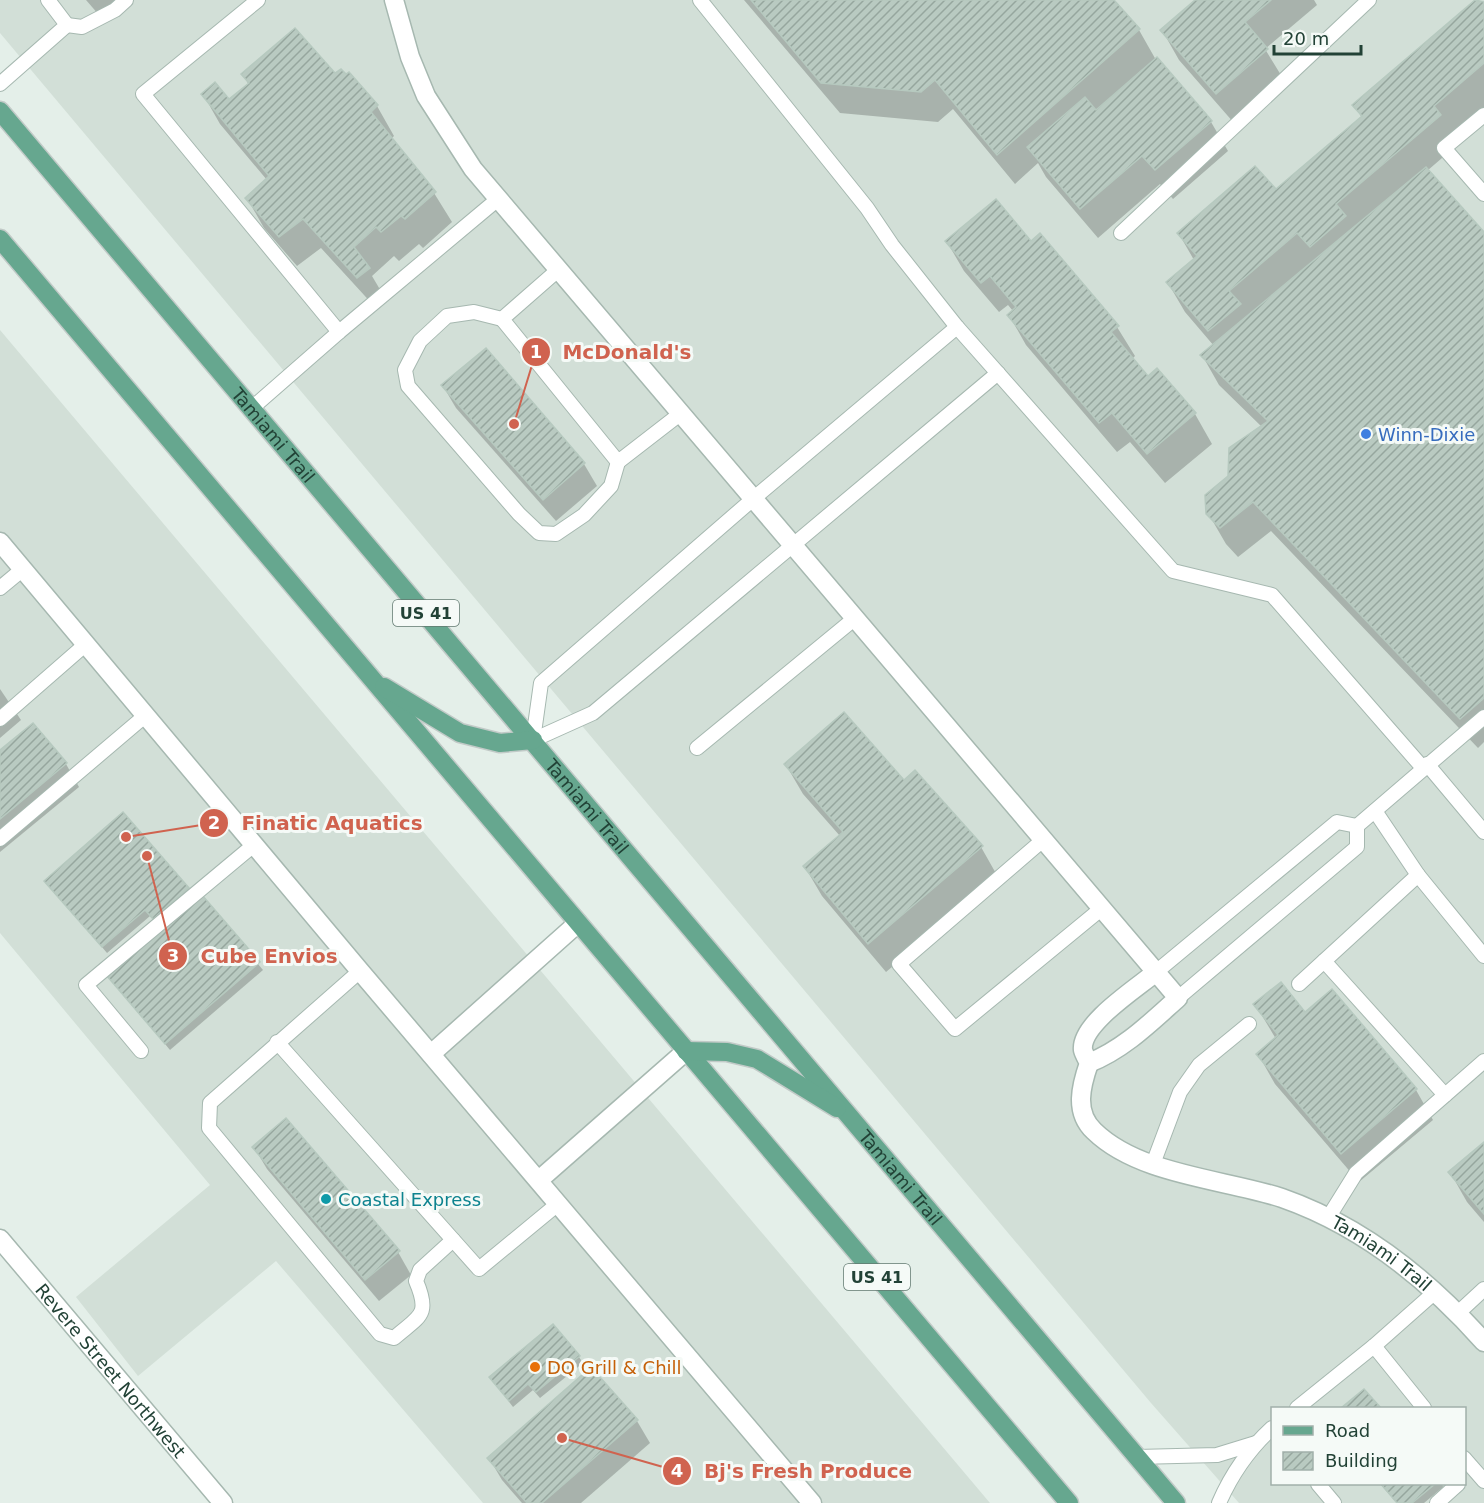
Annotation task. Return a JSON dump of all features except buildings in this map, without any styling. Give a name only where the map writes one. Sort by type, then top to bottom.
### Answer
[{"type":"main road","name":"Tamiami Trail","points":[[0,111],[1176,1503]]},
{"type":"main road","name":"US 41","points":[[0,239],[1069,1503]]},
{"type":"main road","points":[[372,680],[460,732],[500,743],[533,740]]},
{"type":"main road","points":[[686,1051],[727,1052],[758,1059],[851,1117]]},
{"type":"street","points":[[394,0],[410,57],[426,96],[473,169],[1178,998],[1108,1056],[1089,1063]]},
{"type":"street","points":[[0,542],[360,971],[560,1203],[812,1503]]},
{"type":"street","points":[[431,1054],[578,923]]},
{"type":"street","name":"Tamiami Trail","points":[[1156,972],[1091,1025],[1083,1050],[1089,1063],[1080,1092],[1083,1116],[1093,1131],[1119,1149],[1153,1164],[1283,1199],[1328,1218],[1371,1242],[1412,1270],[1458,1313],[1484,1342]]},
{"type":"street","points":[[539,1180],[686,1051]]},
{"type":"street","name":"Revere Street Northwest","points":[[0,1239],[223,1503]]},
{"type":"lane","points":[[48,0],[67,25],[82,27],[115,10],[126,0]]},
{"type":"lane","points":[[258,0],[143,94],[339,332]]},
{"type":"lane","points":[[700,0],[867,208],[892,245],[957,327],[1173,571],[1272,595],[1484,832]]},
{"type":"lane","points":[[1121,233],[1369,0]]},
{"type":"lane","points":[[0,84],[67,25]]},
{"type":"lane","points":[[1484,115],[1443,148],[1484,194]]},
{"type":"lane","points":[[252,408],[498,199]]},
{"type":"lane","points":[[502,319],[558,270]]},
{"type":"lane","points":[[618,462],[502,319],[474,312],[447,316],[420,341],[405,370],[408,386],[519,514],[539,533],[556,534],[584,514],[611,486],[618,462],[680,414]]},
{"type":"lane","points":[[533,740],[541,683],[753,499],[957,327]]},
{"type":"lane","points":[[533,740],[593,713],[998,373]]},
{"type":"lane","points":[[0,588],[23,569]]},
{"type":"lane","points":[[698,748],[854,619]]},
{"type":"lane","points":[[0,719],[86,644]]},
{"type":"lane","points":[[0,839],[146,716]]},
{"type":"lane","points":[[1357,826],[1484,717]]},
{"type":"lane","points":[[1375,811],[1418,875],[1484,956]]},
{"type":"lane","points":[[1156,972],[1337,822],[1357,826]]},
{"type":"lane","points":[[1178,998],[1357,847],[1357,826]]},
{"type":"lane","points":[[1043,840],[899,964],[954,1029],[1101,909]]},
{"type":"lane","points":[[141,1052],[86,985],[255,844]]},
{"type":"lane","points":[[1299,984],[1418,875]]},
{"type":"lane","points":[[1324,961],[1445,1095]]},
{"type":"lane","points":[[360,971],[210,1103],[209,1128],[380,1334],[394,1338],[420,1315],[424,1300],[416,1281],[420,1270],[453,1240]]},
{"type":"lane","points":[[1153,1164],[1180,1092],[1199,1065],[1249,1024]]},
{"type":"lane","points":[[278,1042],[479,1269],[560,1203]]},
{"type":"lane","points":[[1328,1218],[1356,1173],[1484,1061]]},
{"type":"lane","points":[[1458,1313],[1484,1289]]},
{"type":"lane","points":[[1298,1407],[1436,1292]]},
{"type":"lane","points":[[1374,1346],[1423,1407]]},
{"type":"lane","points":[[1219,1503],[1232,1473],[1256,1443],[1271,1429]]},
{"type":"lane","points":[[1137,1457],[1217,1455],[1256,1443]]},
{"type":"lane","points":[[1469,1473],[1484,1481]]},
{"type":"lane","points":[[1319,1485],[1334,1503]]},
{"type":"lane","points":[[1437,1503],[1457,1485]]},
{"type":"shaded area","points":[[0,0],[1484,0],[1484,1503],[1239,1503],[1151,1403],[0,33]]},
{"type":"shaded area","points":[[0,330],[990,1503],[483,1503],[276,1261],[138,1376],[76,1297],[210,1185],[0,933]]},
{"type":"place","name":"McDonald's","points":[[514,424]]},
{"type":"place","name":"Winn-Dixie","points":[[1366,434]]},
{"type":"place","name":"Finatic Aquatics","points":[[126,837]]},
{"type":"place","name":"Cube Envios","points":[[147,856]]},
{"type":"place","name":"Coastal Express","points":[[326,1199]]},
{"type":"place","name":"DQ Grill & Chill","points":[[535,1367]]},
{"type":"place","name":"Bj's Fresh Produce","points":[[562,1438]]}]
